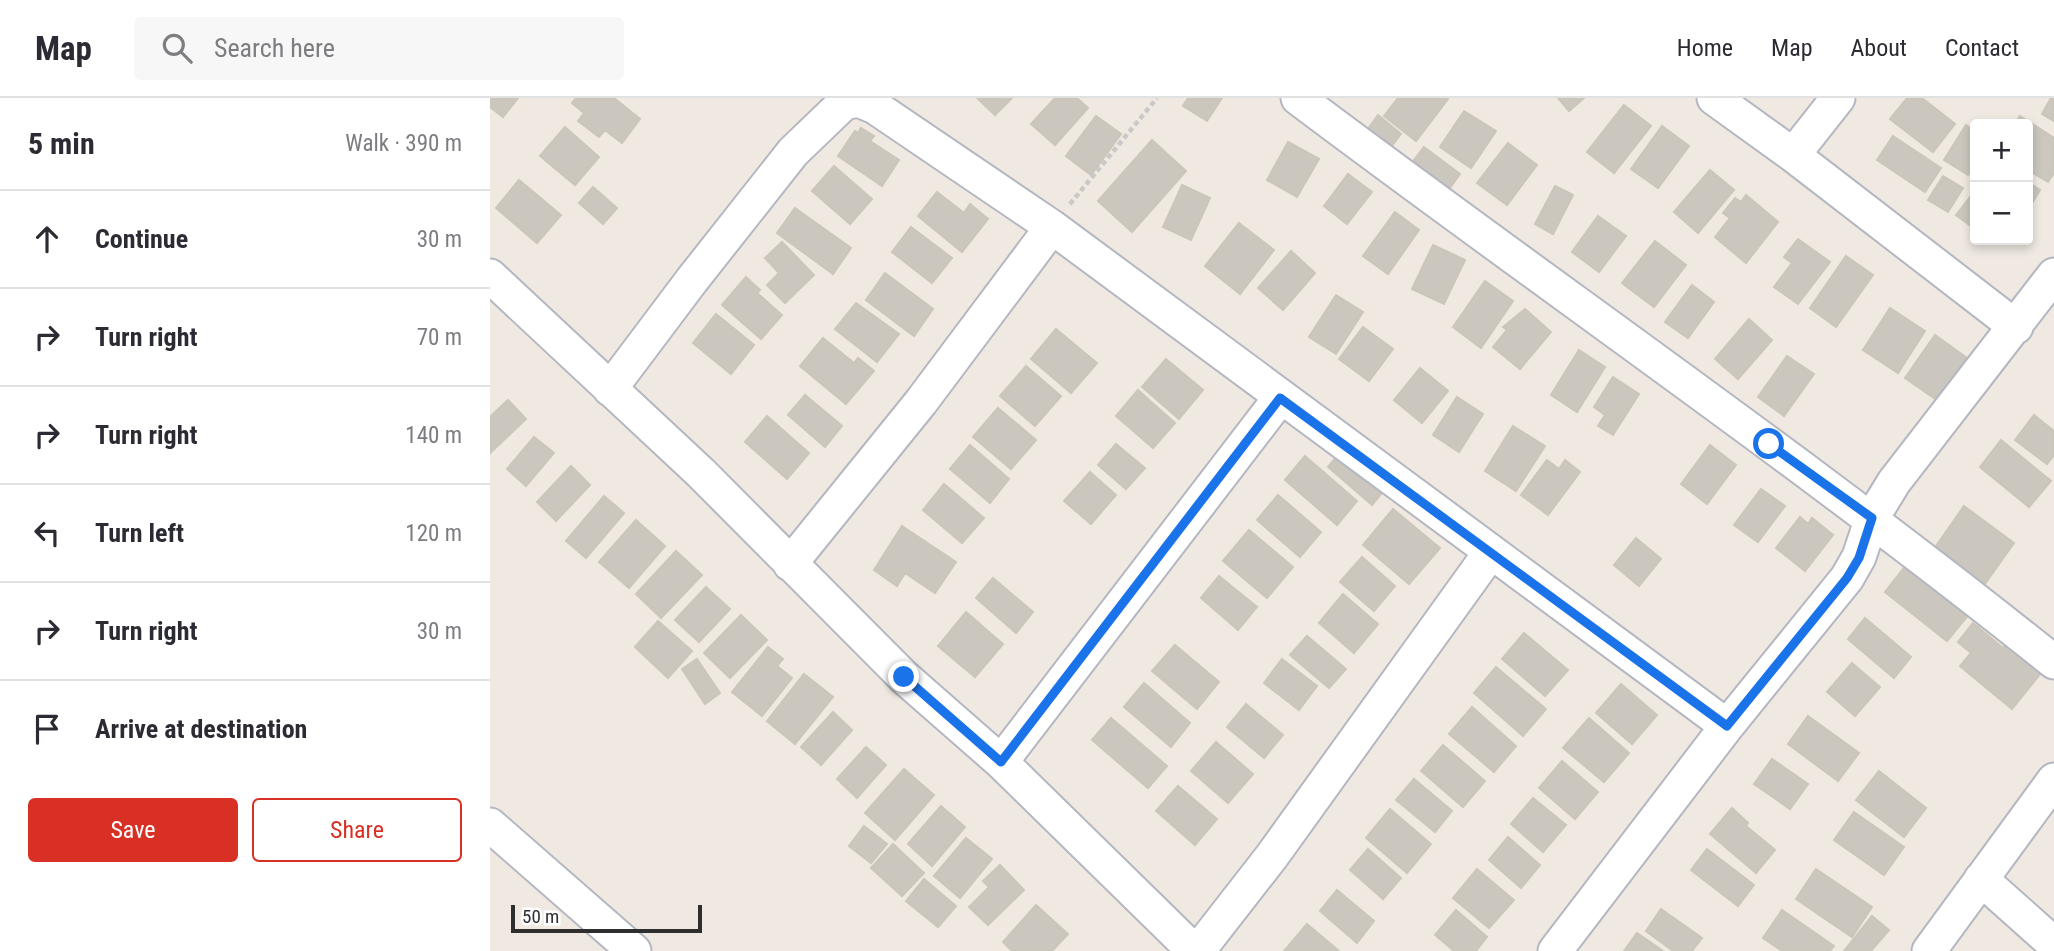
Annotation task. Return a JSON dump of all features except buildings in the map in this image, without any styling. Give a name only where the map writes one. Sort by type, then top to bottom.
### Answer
[{"type":"street","points":[[1298,98],[1452,215],[1872,518],[2054,662]]},
{"type":"street","points":[[1714,98],[1793,155],[2016,327]]},
{"type":"street","points":[[1793,155],[1838,98]]},
{"type":"street","points":[[610,389],[793,152],[844,103],[858,100],[875,107],[1052,226],[1280,398],[1727,726]]},
{"type":"street","points":[[790,564],[921,402],[1052,226]]},
{"type":"street","points":[[1555,951],[1727,726],[1847,578],[1859,558],[1872,518],[1914,456],[2054,275]]},
{"type":"street","points":[[490,276],[701,473],[904,677],[1001,762],[1196,951],[1272,856],[1490,553]]},
{"type":"street","points":[[1001,762],[1280,398]]},
{"type":"street","points":[[1928,951],[2054,780]]},
{"type":"street","points":[[490,825],[634,951]]},
{"type":"street","points":[[1981,879],[2054,944]]},
{"type":"path","points":[[1052,226],[1157,98]]},
{"type":"route","points":[[904,677],[1001,762],[1280,398],[1727,726],[1847,578],[1859,558],[1872,518],[1769,444]]}]
